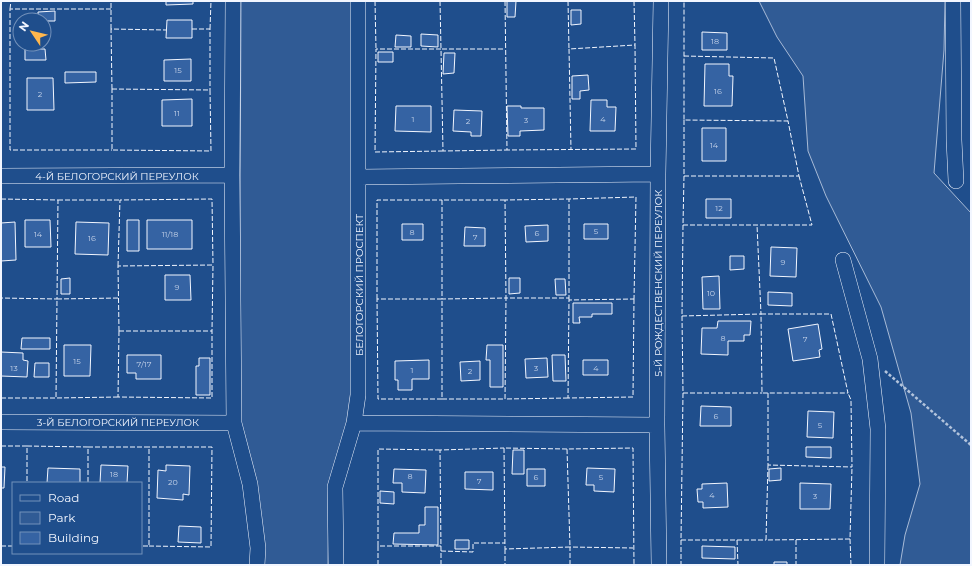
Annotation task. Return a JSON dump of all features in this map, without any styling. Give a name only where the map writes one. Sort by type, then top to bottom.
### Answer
[{"type":"street","points":[[233,1],[232,176],[234,423],[250,484],[258,548],[258,565]]},
{"type":"street","name":"БЕЛОГОРСКИЙ ПРОСПЕКТ","points":[[336,565],[335,487],[354,423],[358,395],[358,1]]},
{"type":"street","name":"5-Й РОЖДЕСТВЕНСКИЙ ПЕРЕУЛОК","points":[[659,565],[657,425],[658,174],[661,1]]},
{"type":"street","points":[[953,1],[954,140],[956,181]]},
{"type":"street","points":[[359,177],[658,174]]},
{"type":"street","name":"4-Й БЕЛОГОРСКИЙ ПЕРЕУЛОК","points":[[1,176],[232,176]]},
{"type":"street","points":[[843,260],[870,359],[878,429],[877,565]]},
{"type":"street","name":"3-Й БЕЛОГОРСКИЙ ПЕРЕУЛОК","points":[[1,422],[234,423]]},
{"type":"street","points":[[354,423],[657,425]]},
{"type":"path","points":[[870,359],[971,445]]},
{"type":"green space","points":[[241,1],[352,1],[354,402],[329,506],[328,565],[261,565],[239,418]]},
{"type":"green space","points":[[759,1],[945,1],[944,50],[934,173],[971,213],[971,565],[900,565],[905,535],[920,484],[911,413],[881,307],[826,196],[808,151],[803,76],[777,37]]},
{"type":"building","points":[[166,1],[193,1],[193,4],[166,5]]},
{"type":"building","points":[[507,1],[516,1],[515,17],[507,17]]},
{"type":"building","points":[[571,10],[581,10],[581,24],[571,25]]},
{"type":"building","points":[[55,11],[55,21],[52,21],[52,12],[38,12]]},
{"type":"building","points":[[167,20],[192,20],[192,38],[166,38]]},
{"type":"building","points":[[702,32],[727,33],[727,50],[702,50]]},
{"type":"building","points":[[421,34],[438,35],[438,47],[421,46]]},
{"type":"building","points":[[396,35],[411,36],[411,47],[395,47]]},
{"type":"building","points":[[25,52],[45,52],[46,60],[25,60]]},
{"type":"building","points":[[378,52],[393,52],[393,62],[378,62]]},
{"type":"building","points":[[444,53],[455,53],[454,73],[443,74]]},
{"type":"building","points":[[191,59],[191,81],[164,81],[164,60]]},
{"type":"building","points":[[705,64],[729,64],[729,76],[733,76],[732,106],[704,106]]},
{"type":"building","points":[[65,72],[96,72],[96,82],[65,83]]},
{"type":"building","points":[[588,75],[589,90],[580,91],[580,99],[572,99],[572,76]]},
{"type":"building","points":[[27,78],[53,78],[54,110],[27,110]]},
{"type":"building","points":[[192,99],[192,126],[162,126],[162,100]]},
{"type":"building","points":[[591,100],[607,100],[607,107],[616,107],[615,131],[590,131]]},
{"type":"building","points":[[396,106],[431,106],[431,132],[395,131]]},
{"type":"building","points":[[507,106],[521,106],[521,108],[544,108],[544,130],[520,131],[520,136],[508,136]]},
{"type":"building","points":[[454,110],[482,111],[481,136],[471,136],[471,132],[453,131]]},
{"type":"building","points":[[702,128],[726,128],[726,161],[702,161]]},
{"type":"building","points":[[706,199],[731,199],[731,218],[706,218]]},
{"type":"building","points":[[25,220],[50,220],[51,247],[25,247]]},
{"type":"building","points":[[127,220],[139,220],[139,251],[127,251]]},
{"type":"building","points":[[147,220],[192,220],[192,249],[147,249]]},
{"type":"building","points":[[15,222],[16,260],[1,261],[1,223]]},
{"type":"building","points":[[76,222],[109,223],[108,255],[75,254]]},
{"type":"building","points":[[402,224],[423,224],[423,240],[402,240]]},
{"type":"building","points":[[584,224],[608,224],[608,239],[584,239]]},
{"type":"building","points":[[548,225],[548,241],[526,242],[525,226]]},
{"type":"building","points":[[465,227],[485,228],[485,246],[464,246]]},
{"type":"building","points":[[771,247],[797,248],[796,277],[770,276]]},
{"type":"building","points":[[730,256],[744,256],[744,269],[730,270]]},
{"type":"building","points":[[165,275],[190,275],[191,300],[165,300]]},
{"type":"building","points":[[719,276],[720,309],[703,309],[702,277]]},
{"type":"building","points":[[70,278],[70,294],[61,294],[61,279]]},
{"type":"building","points":[[509,278],[520,278],[520,293],[509,294]]},
{"type":"building","points":[[555,279],[565,279],[566,295],[556,295]]},
{"type":"building","points":[[768,292],[792,293],[792,306],[768,305]]},
{"type":"building","points":[[573,303],[612,303],[612,314],[592,314],[592,317],[579,317],[580,323],[573,323]]},
{"type":"building","points":[[718,321],[751,321],[750,335],[744,335],[744,341],[728,341],[728,355],[701,354],[702,328],[717,328]]},
{"type":"building","points":[[818,324],[822,349],[819,350],[820,357],[793,361],[788,329]]},
{"type":"building","points":[[22,338],[50,338],[50,349],[21,349]]},
{"type":"building","points":[[64,345],[91,345],[90,376],[64,376]]},
{"type":"building","points":[[487,345],[503,345],[503,387],[490,387],[490,360],[486,360]]},
{"type":"building","points":[[1,352],[23,353],[23,360],[28,361],[27,377],[1,376]]},
{"type":"building","points":[[127,355],[161,355],[161,379],[136,379],[136,373],[127,373]]},
{"type":"building","points":[[552,355],[565,355],[566,381],[553,381]]},
{"type":"building","points":[[199,358],[210,358],[210,395],[196,395],[196,366],[199,366]]},
{"type":"building","points":[[547,358],[548,377],[526,378],[525,359]]},
{"type":"building","points":[[429,360],[429,379],[412,379],[412,390],[398,390],[398,380],[395,380],[395,361]]},
{"type":"building","points":[[583,360],[608,360],[608,375],[583,375]]},
{"type":"building","points":[[480,361],[480,380],[461,381],[460,362]]},
{"type":"building","points":[[35,363],[49,363],[49,377],[34,377]]},
{"type":"building","points":[[701,406],[731,407],[731,426],[700,426]]},
{"type":"building","points":[[808,411],[834,412],[833,438],[807,437]]},
{"type":"building","points":[[806,447],[831,447],[831,458],[806,457]]},
{"type":"building","points":[[513,450],[524,450],[524,474],[512,474]]},
{"type":"building","points":[[101,465],[128,466],[127,482],[100,482]]},
{"type":"building","points":[[166,465],[190,466],[189,495],[183,494],[183,500],[157,498],[158,470],[166,471]]},
{"type":"building","points":[[1,467],[5,467],[4,488],[1,488]]},
{"type":"building","points":[[48,468],[80,469],[80,482],[47,482]]},
{"type":"building","points":[[587,468],[615,469],[614,492],[594,491],[594,485],[586,485]]},
{"type":"building","points":[[781,468],[781,480],[769,481],[769,469]]},
{"type":"building","points":[[394,469],[426,470],[425,493],[402,492],[402,483],[393,483]]},
{"type":"building","points":[[527,469],[545,469],[545,486],[527,486]]},
{"type":"building","points":[[465,472],[493,472],[493,490],[465,489]]},
{"type":"building","points":[[727,483],[728,507],[703,508],[703,502],[698,502],[697,489],[702,489],[702,484]]},
{"type":"building","points":[[800,483],[831,484],[830,509],[800,509]]},
{"type":"building","points":[[380,491],[394,492],[394,504],[380,503]]},
{"type":"building","points":[[425,507],[438,507],[438,545],[393,544],[394,533],[419,533],[419,525],[425,525]]},
{"type":"building","points":[[179,526],[201,527],[201,543],[178,542]]},
{"type":"building","points":[[455,540],[469,540],[469,549],[455,549]]},
{"type":"building","points":[[702,546],[735,547],[735,559],[702,558]]},
{"type":"building","points":[[774,562],[787,562],[787,565],[774,565]]},
{"type":"fence","points":[[10,9],[11,1]]},
{"type":"fence","points":[[111,1],[111,29]]},
{"type":"fence","points":[[210,29],[211,1]]},
{"type":"fence","points":[[375,1],[376,49]]},
{"type":"fence","points":[[440,1],[441,49],[505,49]]},
{"type":"fence","points":[[505,1],[507,150],[636,149],[635,45],[569,49],[571,150]]},
{"type":"fence","points":[[568,1],[569,49]]},
{"type":"fence","points":[[634,1],[635,45]]},
{"type":"fence","points":[[684,1],[684,120],[788,121],[774,58],[684,56]]},
{"type":"fence","points":[[111,9],[10,9],[10,150],[112,150]]},
{"type":"fence","points":[[112,89],[111,29],[166,30]]},
{"type":"fence","points":[[192,29],[210,29],[210,90]]},
{"type":"fence","points":[[443,151],[375,152],[376,49],[441,49],[443,151],[507,150]]},
{"type":"fence","points":[[112,89],[210,90],[211,151],[112,150],[112,89]]},
{"type":"fence","points":[[684,120],[684,176],[799,176],[788,121]]},
{"type":"fence","points":[[684,176],[683,225],[812,225],[799,176]]},
{"type":"fence","points":[[569,300],[569,199],[636,197],[634,299]]},
{"type":"fence","points":[[1,199],[58,200],[57,299],[1,298]]},
{"type":"fence","points":[[118,266],[120,200],[212,199],[213,265]]},
{"type":"fence","points":[[505,200],[442,200],[442,299],[506,298],[505,200],[569,199]]},
{"type":"fence","points":[[58,200],[120,200]]},
{"type":"fence","points":[[377,299],[377,200],[442,200]]},
{"type":"fence","points":[[683,225],[682,316],[761,314],[757,225]]},
{"type":"fence","points":[[119,331],[118,266],[213,265],[212,331]]},
{"type":"fence","points":[[118,397],[56,398],[57,299],[119,298]]},
{"type":"fence","points":[[568,398],[505,399],[506,298],[569,298]]},
{"type":"fence","points":[[442,399],[378,399],[377,299],[442,299],[442,399],[505,399]]},
{"type":"fence","points":[[634,299],[633,397],[568,398],[569,300],[634,299]]},
{"type":"fence","points":[[761,314],[831,314],[848,393],[762,393],[761,314]]},
{"type":"fence","points":[[682,316],[683,393],[762,393]]},
{"type":"fence","points":[[119,331],[212,331],[212,398],[118,397],[119,331]]},
{"type":"fence","points":[[683,393],[681,540],[766,540]]},
{"type":"fence","points":[[768,393],[768,465],[852,467],[851,400],[848,393]]},
{"type":"fence","points":[[1,398],[56,398]]},
{"type":"fence","points":[[1,446],[27,446],[27,482]]},
{"type":"fence","points":[[27,446],[88,447],[88,482]]},
{"type":"fence","points":[[88,447],[149,447],[149,546],[142,546]]},
{"type":"fence","points":[[149,447],[212,447],[211,547],[149,546]]},
{"type":"fence","points":[[567,449],[504,448],[505,549],[570,547],[567,449],[633,448],[634,565]]},
{"type":"fence","points":[[441,551],[440,450],[504,448]]},
{"type":"fence","points":[[440,450],[378,449],[378,546],[441,546]]},
{"type":"fence","points":[[768,465],[766,540],[850,539],[852,467]]},
{"type":"fence","points":[[850,539],[851,565]]},
{"type":"fence","points":[[681,540],[681,565]]},
{"type":"fence","points":[[737,540],[738,565]]},
{"type":"fence","points":[[796,540],[796,565]]},
{"type":"fence","points":[[441,565],[441,551],[473,552],[473,543],[505,543]]},
{"type":"fence","points":[[1,546],[12,546]]},
{"type":"fence","points":[[378,546],[378,565]]},
{"type":"fence","points":[[570,565],[570,547],[633,548]]},
{"type":"fence","points":[[505,549],[505,565]]}]
